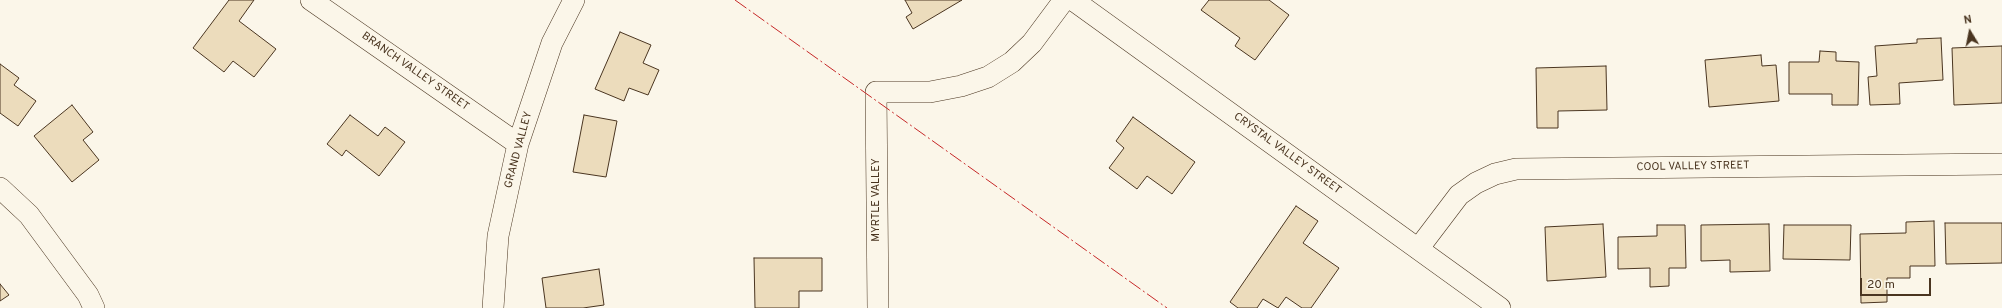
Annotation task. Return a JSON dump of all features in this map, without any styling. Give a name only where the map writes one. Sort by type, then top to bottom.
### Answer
[{"type":"street","name":"BRANCH VALLEY STREET","points":[[311,0],[518,144]]},
{"type":"street","name":"GRAND VALLEY","points":[[493,308],[498,236],[518,144],[552,43],[574,0]]},
{"type":"street","name":"MYRTLE VALLEY","points":[[878,308],[876,92],[930,92],[961,86],[988,77],[1012,62],[1032,43],[1064,0]]},
{"type":"street","name":"CRYSTAL VALLEY STREET","points":[[1073,0],[1500,308]]},
{"type":"street","name":"COOL VALLEY STREET","points":[[1418,249],[1459,195],[1476,183],[1495,174],[1516,169],[2002,164]]},
{"type":"street","points":[[0,188],[29,215],[88,295],[94,308]]},
{"type":"building","points":[[229,0],[254,0],[239,21],[276,49],[254,77],[233,61],[224,72],[193,48]]},
{"type":"building","points":[[905,0],[962,0],[913,29],[906,17],[912,13]]},
{"type":"building","points":[[1209,0],[1269,0],[1289,15],[1255,60],[1235,46],[1240,38],[1201,10]]},
{"type":"building","points":[[620,32],[651,45],[643,63],[659,70],[648,95],[629,88],[624,101],[595,89]]},
{"type":"building","points":[[1941,38],[1943,80],[1899,83],[1900,104],[1870,105],[1868,77],[1877,76],[1875,46],[1917,43],[1917,39]]},
{"type":"building","points":[[2002,46],[2002,103],[1954,105],[1952,48]]},
{"type":"building","points":[[1820,51],[1836,52],[1836,61],[1859,62],[1858,105],[1832,105],[1832,94],[1789,94],[1789,62],[1819,62]]},
{"type":"building","points":[[1761,55],[1762,66],[1776,65],[1779,101],[1709,107],[1705,60]]},
{"type":"building","points":[[0,64],[19,78],[14,85],[36,101],[18,126],[0,113]]},
{"type":"building","points":[[1606,66],[1607,110],[1558,111],[1558,128],[1537,128],[1536,68]]},
{"type":"building","points":[[72,105],[93,132],[83,140],[99,160],[72,182],[34,136]]},
{"type":"building","points":[[350,115],[378,136],[385,127],[405,142],[379,176],[346,150],[342,156],[327,144]]},
{"type":"building","points":[[584,115],[617,121],[606,177],[573,172]]},
{"type":"building","points":[[1133,117],[1195,162],[1172,194],[1147,176],[1137,189],[1109,168],[1124,148],[1116,141]]},
{"type":"building","points":[[1296,206],[1318,221],[1303,243],[1339,268],[1311,308],[1302,308],[1286,297],[1278,308],[1263,299],[1257,308],[1238,308],[1230,302]]},
{"type":"building","points":[[1934,221],[1935,266],[1910,266],[1910,278],[1887,278],[1887,302],[1861,303],[1860,234],[1906,233],[1906,222]]},
{"type":"building","points":[[1945,223],[2002,223],[2002,263],[1946,264]]},
{"type":"building","points":[[1603,224],[1606,277],[1547,281],[1545,227]]},
{"type":"building","points":[[1769,224],[1770,271],[1730,272],[1730,260],[1701,261],[1701,225]]},
{"type":"building","points":[[1657,225],[1685,225],[1686,268],[1669,268],[1669,286],[1650,287],[1650,268],[1618,269],[1618,237],[1657,236]]},
{"type":"building","points":[[1784,225],[1851,225],[1850,260],[1783,259]]},
{"type":"building","points":[[754,258],[822,258],[822,291],[799,291],[799,308],[755,308]]},
{"type":"building","points":[[599,269],[604,305],[583,308],[546,308],[542,278]]},
{"type":"building","points":[[0,284],[9,295],[0,301]]},
{"type":"power","points":[[735,0],[1167,308]]}]
